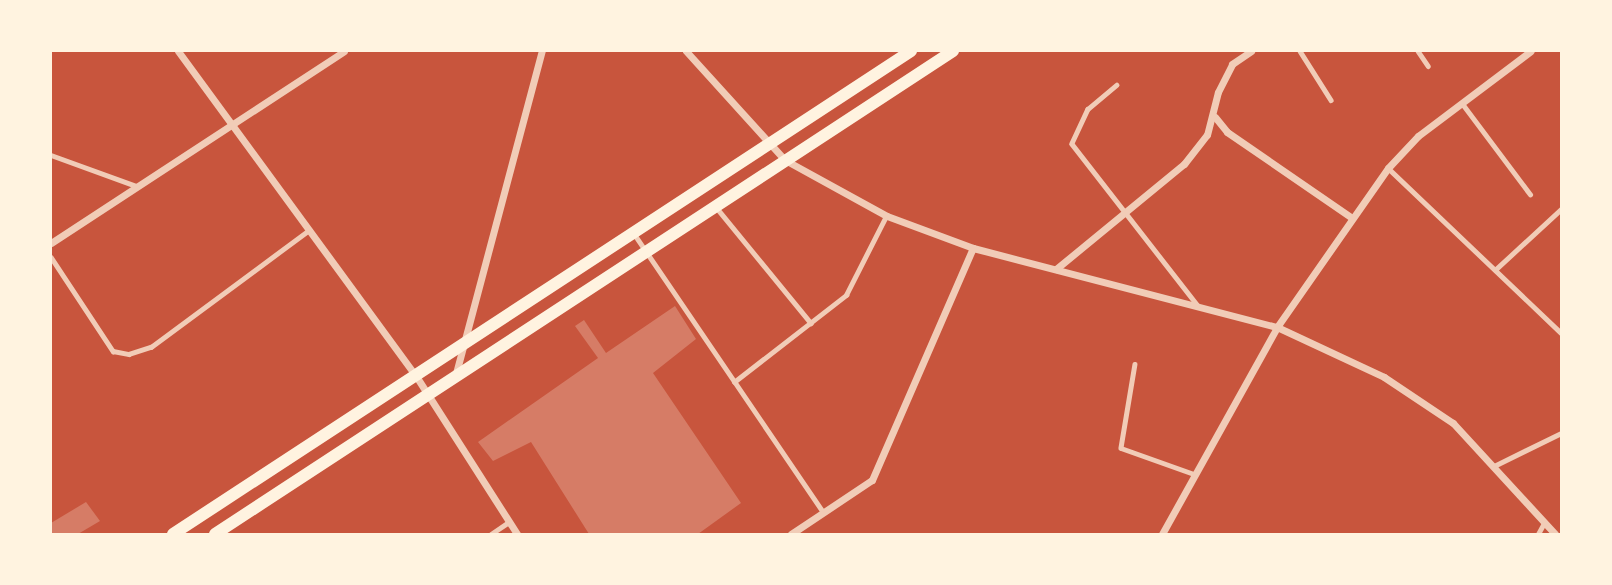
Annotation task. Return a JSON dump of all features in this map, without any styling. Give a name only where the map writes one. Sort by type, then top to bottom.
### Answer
[{"type":"main road","points":[[173,534],[911,51]]},
{"type":"main road","points":[[215,534],[953,51]]},
{"type":"street","points":[[178,51],[416,376],[517,534]]},
{"type":"street","points":[[51,243],[344,51]]},
{"type":"street","points":[[454,378],[542,51]]},
{"type":"street","points":[[686,51],[785,160],[887,216],[973,248],[1277,327],[1384,377],[1453,423],[1555,534]]},
{"type":"street","points":[[1056,269],[1184,163],[1215,117],[1218,92],[1232,64],[1251,51]]},
{"type":"street","points":[[1162,534],[1277,327],[1388,167],[1418,136],[1531,51]]},
{"type":"street","points":[[1215,117],[1227,132],[1352,218]]},
{"type":"street","points":[[791,534],[872,480],[973,248]]},
{"type":"lane","points":[[1300,51],[1331,100]]},
{"type":"lane","points":[[1418,51],[1428,66]]},
{"type":"lane","points":[[1117,85],[1088,109],[1072,144],[1198,306]]},
{"type":"lane","points":[[1462,103],[1530,194]]},
{"type":"lane","points":[[51,155],[136,186]]},
{"type":"lane","points":[[1388,167],[1561,333]]},
{"type":"lane","points":[[715,206],[811,323]]},
{"type":"lane","points":[[1495,270],[1561,209]]},
{"type":"lane","points":[[734,382],[846,295],[887,216]]},
{"type":"lane","points":[[51,257],[113,351],[129,354],[151,347],[310,230]]},
{"type":"lane","points":[[634,233],[823,512]]},
{"type":"lane","points":[[1135,364],[1121,448],[1195,475]]},
{"type":"lane","points":[[1494,467],[1561,433]]},
{"type":"lane","points":[[491,534],[509,522]]},
{"type":"lane","points":[[1538,534],[1544,523]]},
{"type":"building","points":[[675,306],[696,339],[653,373],[741,503],[698,534],[589,534],[531,442],[493,461],[478,442],[598,358],[575,326],[584,320],[606,353]]},
{"type":"building","points":[[86,502],[100,521],[78,534],[51,534],[51,523]]}]
